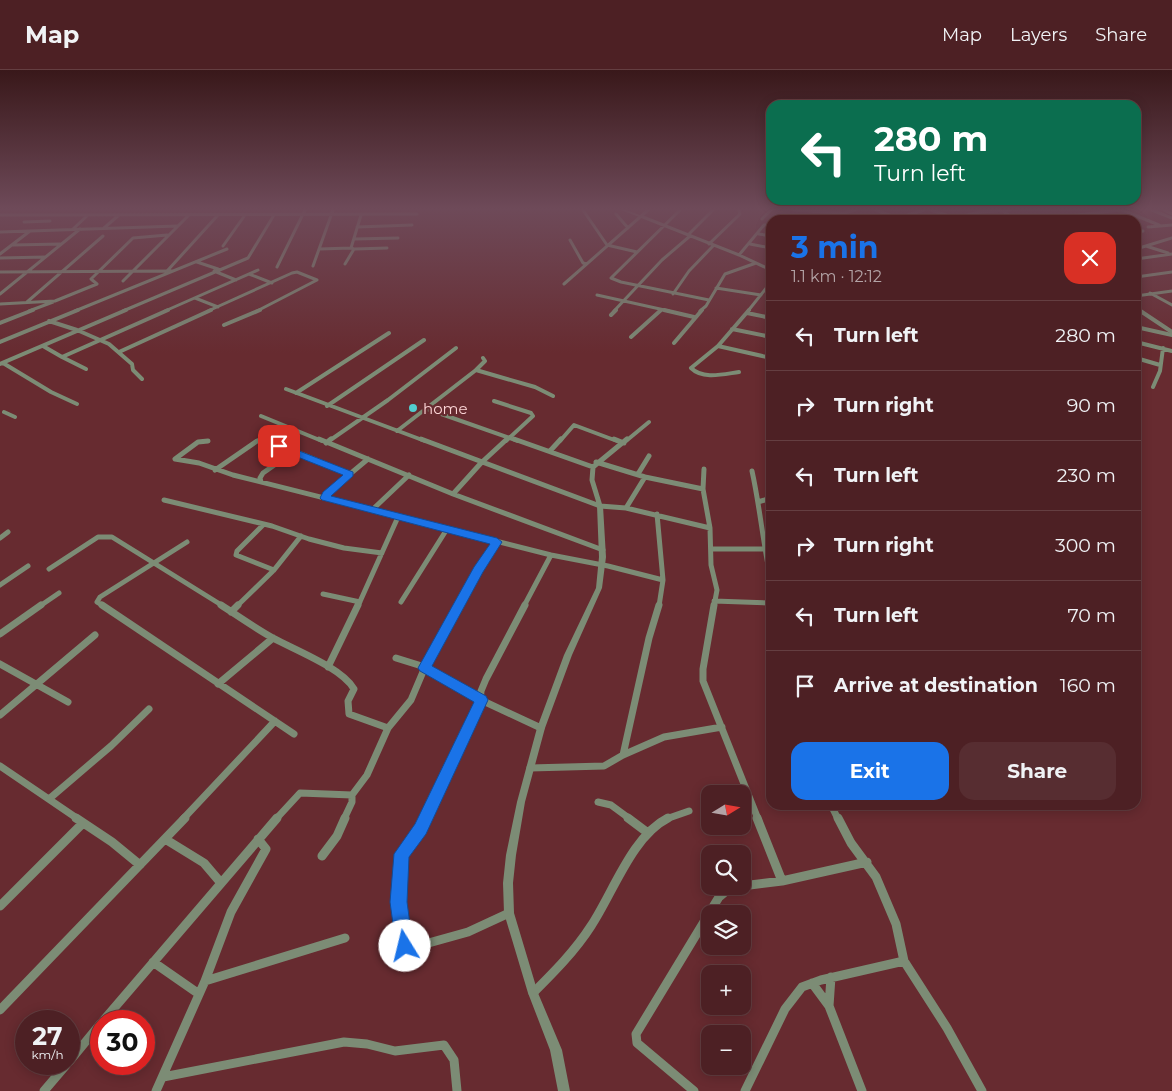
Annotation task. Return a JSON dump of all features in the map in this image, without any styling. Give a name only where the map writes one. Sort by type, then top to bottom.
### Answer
[{"type":"street","points":[[0,294],[44,258]]},
{"type":"street","points":[[28,302],[78,258]]},
{"type":"street","points":[[0,323],[97,284],[91,280],[112,258]]},
{"type":"street","points":[[123,281],[146,258]]},
{"type":"street","points":[[170,271],[181,258]]},
{"type":"street","points":[[0,342],[170,271],[208,258]]},
{"type":"street","points":[[1,364],[248,258]]},
{"type":"street","points":[[277,267],[282,258]]},
{"type":"street","points":[[313,266],[316,258]]},
{"type":"street","points":[[345,264],[348,258]]},
{"type":"street","points":[[580,258],[587,264]]},
{"type":"street","points":[[564,284],[595,258]]},
{"type":"street","points":[[631,258],[611,278],[673,294],[709,300]]},
{"type":"street","points":[[611,315],[665,258]]},
{"type":"street","points":[[673,294],[700,258]]},
{"type":"street","points":[[745,258],[766,268]]},
{"type":"street","points":[[197,262],[236,280]]},
{"type":"street","points":[[674,343],[709,300],[727,272],[756,263]]},
{"type":"street","points":[[62,357],[258,270]]},
{"type":"street","points":[[0,272],[170,271]]},
{"type":"street","points":[[118,352],[294,272],[317,280],[254,313],[224,325]]},
{"type":"street","points":[[1141,276],[1172,272]]},
{"type":"street","points":[[249,274],[272,283]]},
{"type":"street","points":[[716,288],[761,295]]},
{"type":"street","points":[[739,372],[710,375],[701,374],[691,368],[718,346],[748,313],[766,288]]},
{"type":"street","points":[[1142,294],[1172,291]]},
{"type":"street","points":[[1150,293],[1172,306]]},
{"type":"street","points":[[597,295],[694,317]]},
{"type":"street","points":[[195,298],[218,307]]},
{"type":"street","points":[[0,305],[55,301]]},
{"type":"street","points":[[631,337],[661,310]]},
{"type":"street","points":[[1141,311],[1172,334]]},
{"type":"street","points":[[748,313],[766,317]]},
{"type":"street","points":[[49,321],[77,330],[99,340],[132,364],[133,370],[142,379]]},
{"type":"street","points":[[1141,328],[1172,334]]},
{"type":"street","points":[[732,329],[766,336]]},
{"type":"street","points":[[296,393],[389,333]]},
{"type":"street","points":[[327,406],[424,340]]},
{"type":"street","points":[[1141,343],[1172,350]]},
{"type":"street","points":[[43,346],[86,369]]},
{"type":"street","points":[[718,346],[766,357]]},
{"type":"street","points":[[326,443],[415,381],[456,348]]},
{"type":"street","points":[[1153,387],[1160,371],[1163,348]]},
{"type":"street","points":[[397,431],[476,370],[485,361],[483,358]]},
{"type":"street","points":[[1141,359],[1160,365]]},
{"type":"street","points":[[1,364],[77,404]]},
{"type":"street","points":[[476,370],[535,386],[553,396]]},
{"type":"street","points":[[286,390],[600,506],[626,508],[657,514],[710,528]]},
{"type":"street","points":[[453,494],[481,463],[533,414],[494,401]]},
{"type":"street","points":[[426,409],[508,438],[594,465],[703,489]]},
{"type":"street","points":[[1,411],[15,417]]},
{"type":"street","points":[[261,416],[453,494],[603,550]]},
{"type":"street","points":[[564,1091],[556,1050],[533,993],[509,914],[508,883],[511,855],[521,802],[541,728],[568,655],[599,588],[603,550],[600,506],[592,480],[594,465],[649,422]]},
{"type":"street","points":[[550,451],[574,425],[624,442]]},
{"type":"street","points":[[215,470],[259,440],[264,439],[350,474]]},
{"type":"street","points":[[208,441],[198,442],[175,459],[199,463],[215,470],[260,482],[497,542],[663,580]]},
{"type":"street","points":[[260,482],[263,474],[293,452]]},
{"type":"street","points":[[638,474],[648,456]]},
{"type":"street","points":[[325,498],[326,494],[368,459]]},
{"type":"street","points":[[704,468],[703,489],[710,528],[711,565],[717,590],[702,681],[722,727],[745,793],[782,881]]},
{"type":"street","points":[[752,472],[766,558]]},
{"type":"street","points":[[372,510],[409,475]]},
{"type":"street","points":[[626,508],[645,476]]},
{"type":"street","points":[[164,500],[272,526],[344,548],[382,553]]},
{"type":"street","points":[[758,502],[766,500]]},
{"type":"street","points":[[623,755],[649,638],[659,605],[663,580],[657,514]]},
{"type":"street","points":[[328,667],[360,602],[398,517]]},
{"type":"street","points":[[263,525],[237,551],[236,555],[274,570]]},
{"type":"street","points":[[401,602],[447,529]]},
{"type":"street","points":[[0,538],[8,532]]},
{"type":"street","points":[[49,569],[101,536],[112,537],[272,638],[328,667],[351,684],[354,689],[348,701],[349,714],[388,728]]},
{"type":"street","points":[[231,612],[274,570],[301,536]]},
{"type":"street","points":[[187,542],[100,597],[97,602],[294,734]]},
{"type":"street","points":[[322,856],[337,836],[352,802],[352,795],[368,775],[374,757],[388,728],[411,700],[425,668],[478,570],[497,542]]},
{"type":"street","points":[[711,549],[764,549]]},
{"type":"street","points":[[509,914],[468,932],[410,949],[405,946],[403,941],[398,902],[402,854],[421,829],[481,700],[481,691],[486,680],[551,555]]},
{"type":"street","points":[[0,585],[28,566]]},
{"type":"street","points":[[0,634],[59,593]]},
{"type":"street","points":[[323,594],[360,602]]},
{"type":"street","points":[[714,601],[766,603]]},
{"type":"street","points":[[0,715],[95,635]]},
{"type":"street","points":[[218,684],[272,638]]},
{"type":"street","points":[[396,658],[425,668],[481,700],[541,728]]},
{"type":"street","points":[[0,664],[68,702]]},
{"type":"street","points":[[48,799],[111,746],[149,709]]},
{"type":"street","points":[[0,1010],[165,839],[275,721]]},
{"type":"street","points":[[530,768],[604,766],[623,755],[664,737],[722,727]]},
{"type":"street","points":[[0,766],[112,842],[140,865]]},
{"type":"street","points":[[112,1010],[258,839],[300,793],[352,795]]},
{"type":"street","points":[[598,802],[610,805],[648,833]]},
{"type":"street","points":[[834,810],[851,843],[867,862],[876,877],[896,924],[904,961],[947,1028],[982,1091]]},
{"type":"street","points":[[533,993],[555,972],[597,917],[612,889],[648,833],[670,816],[690,811]]},
{"type":"street","points":[[0,906],[83,823]]},
{"type":"street","points":[[165,839],[186,854],[200,858],[208,867],[208,870],[221,883]]},
{"type":"street","points":[[156,1091],[234,906],[266,849],[258,839]]},
{"type":"street","points":[[751,885],[782,881],[867,862]]},
{"type":"street","points":[[694,1091],[637,1043],[636,1034],[721,895]]},
{"type":"street","points":[[204,981],[345,938]]},
{"type":"street","points":[[745,1091],[785,1010],[802,986],[831,977],[904,961]]},
{"type":"street","points":[[153,962],[198,994]]},
{"type":"street","points":[[829,1006],[831,977]]},
{"type":"street","points":[[812,983],[829,1006],[862,1091]]},
{"type":"street","points":[[80,1049],[90,1036]]},
{"type":"street","points":[[163,1076],[344,1042],[367,1044],[395,1051],[444,1045],[451,1050],[454,1059],[456,1091]]},
{"type":"street","points":[[44,1091],[58,1075]]},
{"type":"place","name":"home","points":[[413,408]]},
{"type":"route","points":[[279,446],[350,474],[326,494],[325,498],[497,542],[478,570],[463,601],[425,668],[481,700],[421,829],[402,854],[398,902],[405,946]]}]
